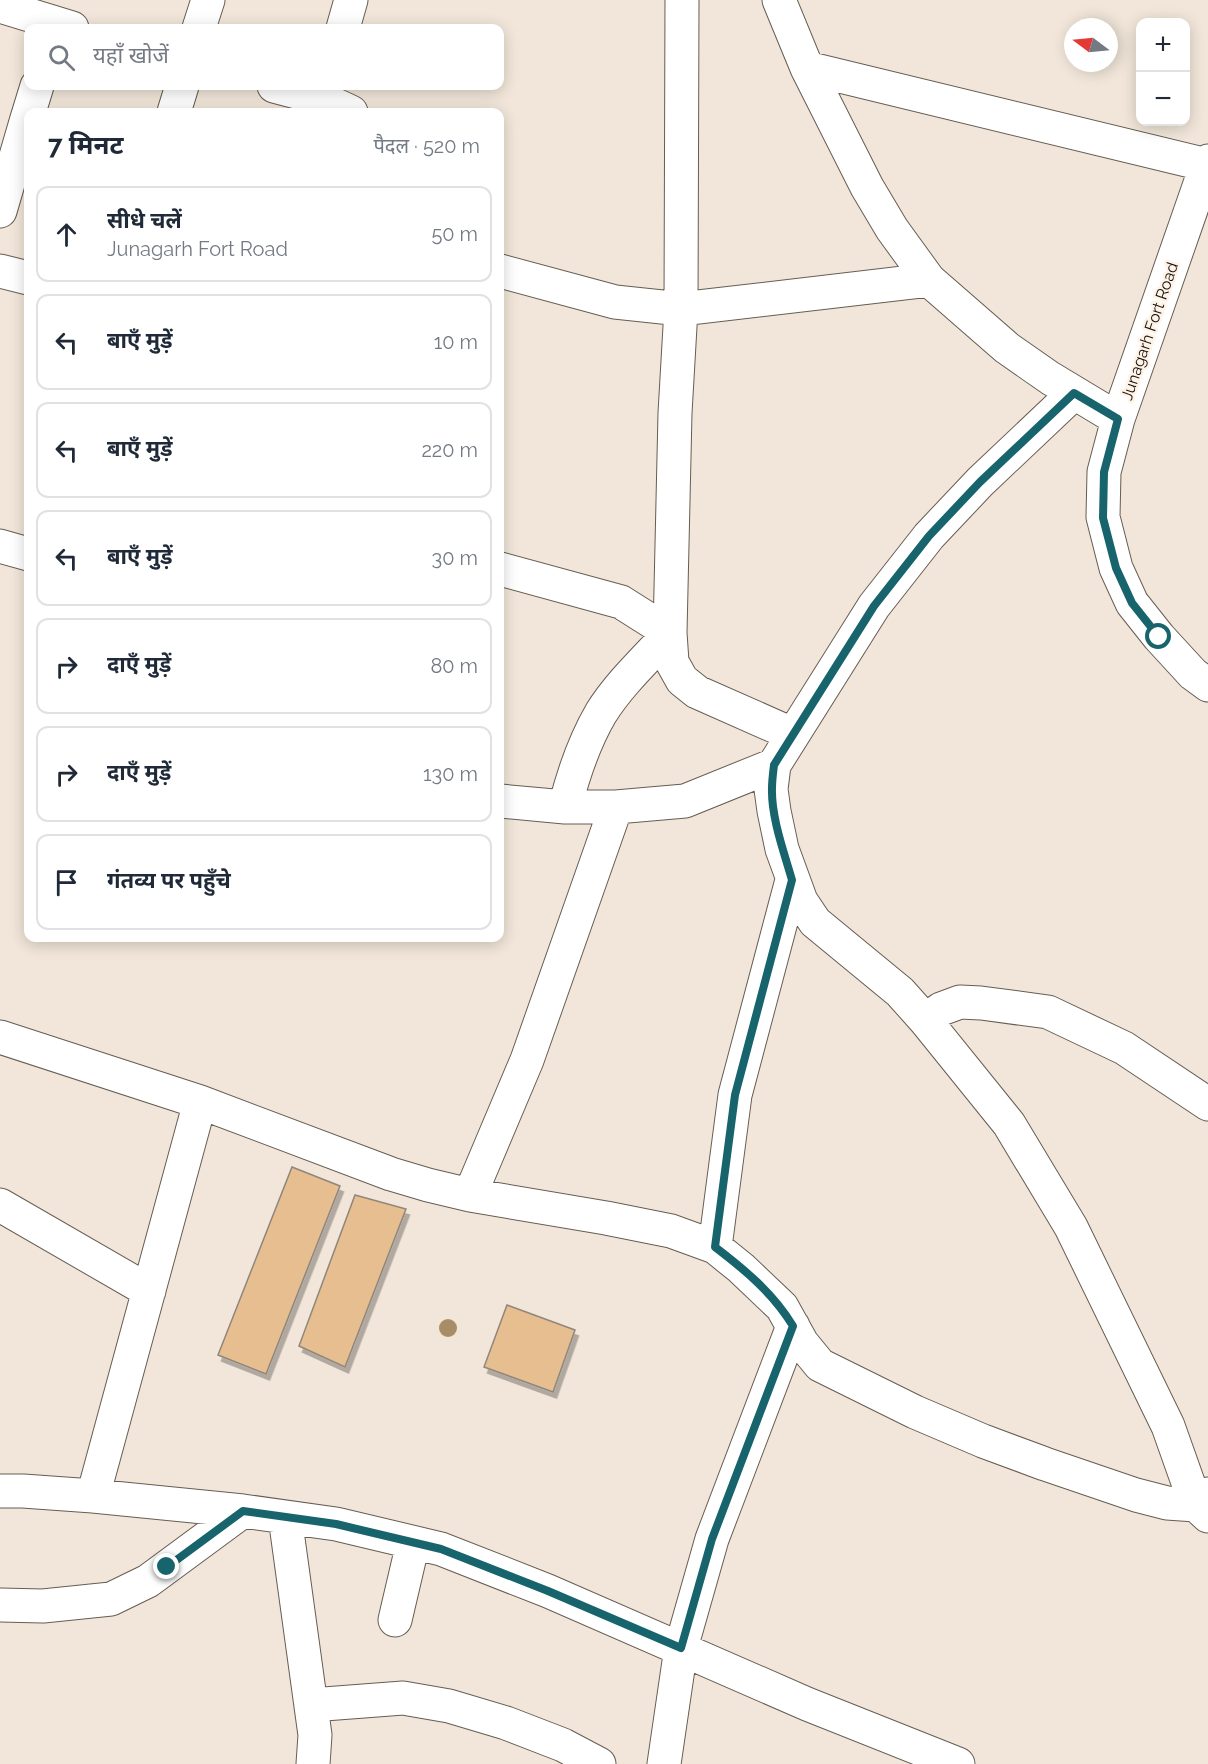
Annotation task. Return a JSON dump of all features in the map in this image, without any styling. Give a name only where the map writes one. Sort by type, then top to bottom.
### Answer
[{"type":"street","points":[[200,24],[208,0]]},
{"type":"street","points":[[344,24],[351,0]]},
{"type":"street","points":[[682,0],[681,309],[675,414],[670,633],[672,662],[682,680],[697,692],[792,734]]},
{"type":"street","points":[[779,0],[807,68],[867,187],[892,229],[929,280],[1007,348],[1074,393],[1118,419]]},
{"type":"street","points":[[0,6],[61,20]]},
{"type":"street","points":[[807,68],[1207,163]]},
{"type":"street","points":[[31,108],[36,90]]},
{"type":"street","points":[[175,108],[181,90]]},
{"type":"street","points":[[288,90],[330,102]]},
{"type":"street","points":[[0,211],[24,131]]},
{"type":"street","name":"Junagarh Fort Road","points":[[1207,163],[1118,419],[1104,472],[1103,518],[1116,568],[1132,603],[1193,674],[1208,685]]},
{"type":"street","points":[[0,271],[24,277]]},
{"type":"street","points":[[504,272],[615,302],[681,309],[929,280]]},
{"type":"street","points":[[1074,393],[980,482],[929,536],[874,606],[774,765],[771,789],[782,849],[801,901],[815,922],[900,992],[1009,1124],[1071,1227],[1168,1426],[1186,1473],[1204,1505]]},
{"type":"street","points":[[0,546],[24,553]]},
{"type":"street","points":[[504,570],[621,602],[670,633]]},
{"type":"street","points":[[565,807],[576,766],[602,712],[631,675],[670,633]]},
{"type":"street","points":[[504,801],[565,807],[616,807],[685,801],[774,765]]},
{"type":"street","points":[[470,1196],[527,1060],[616,807]]},
{"type":"street","points":[[715,1247],[735,1095],[792,880]]},
{"type":"street","points":[[925,1020],[941,1009],[960,1002],[1048,1012],[1124,1048],[1208,1104]]},
{"type":"street","points":[[0,1037],[200,1102],[391,1174],[470,1196],[671,1231],[715,1247],[766,1289],[782,1307],[808,1352],[820,1365],[915,1412],[1055,1468],[1167,1503],[1204,1505]]},
{"type":"street","points":[[93,1496],[200,1102]]},
{"type":"street","points":[[0,1205],[149,1291]]},
{"type":"street","points":[[664,1764],[681,1648],[712,1539],[793,1326]]},
{"type":"street","points":[[0,1491],[93,1496],[243,1511],[336,1524],[441,1549],[548,1591],[807,1704],[958,1764]]},
{"type":"street","points":[[0,1605],[43,1606],[111,1599],[148,1581],[243,1511]]},
{"type":"street","points":[[285,1517],[315,1735],[313,1764]]},
{"type":"street","points":[[395,1620],[413,1543]]},
{"type":"street","points":[[311,1705],[403,1698],[449,1706],[506,1723],[553,1741],[599,1764]]},
{"type":"building","points":[[292,1167],[340,1186],[266,1374],[218,1355]]},
{"type":"building","points":[[355,1195],[406,1209],[345,1367],[299,1346]]},
{"type":"building","points":[[507,1305],[575,1330],[553,1392],[484,1367]]},
{"type":"route","points":[[167,1567],[243,1511],[336,1524],[441,1549],[548,1591],[681,1648],[712,1539],[793,1326],[782,1307],[766,1289],[715,1247],[735,1095],[792,880],[782,849],[774,811],[771,789],[774,765],[874,606],[929,536],[980,482],[1074,393],[1118,419],[1104,472],[1103,518],[1116,568],[1132,603],[1159,637]]}]
